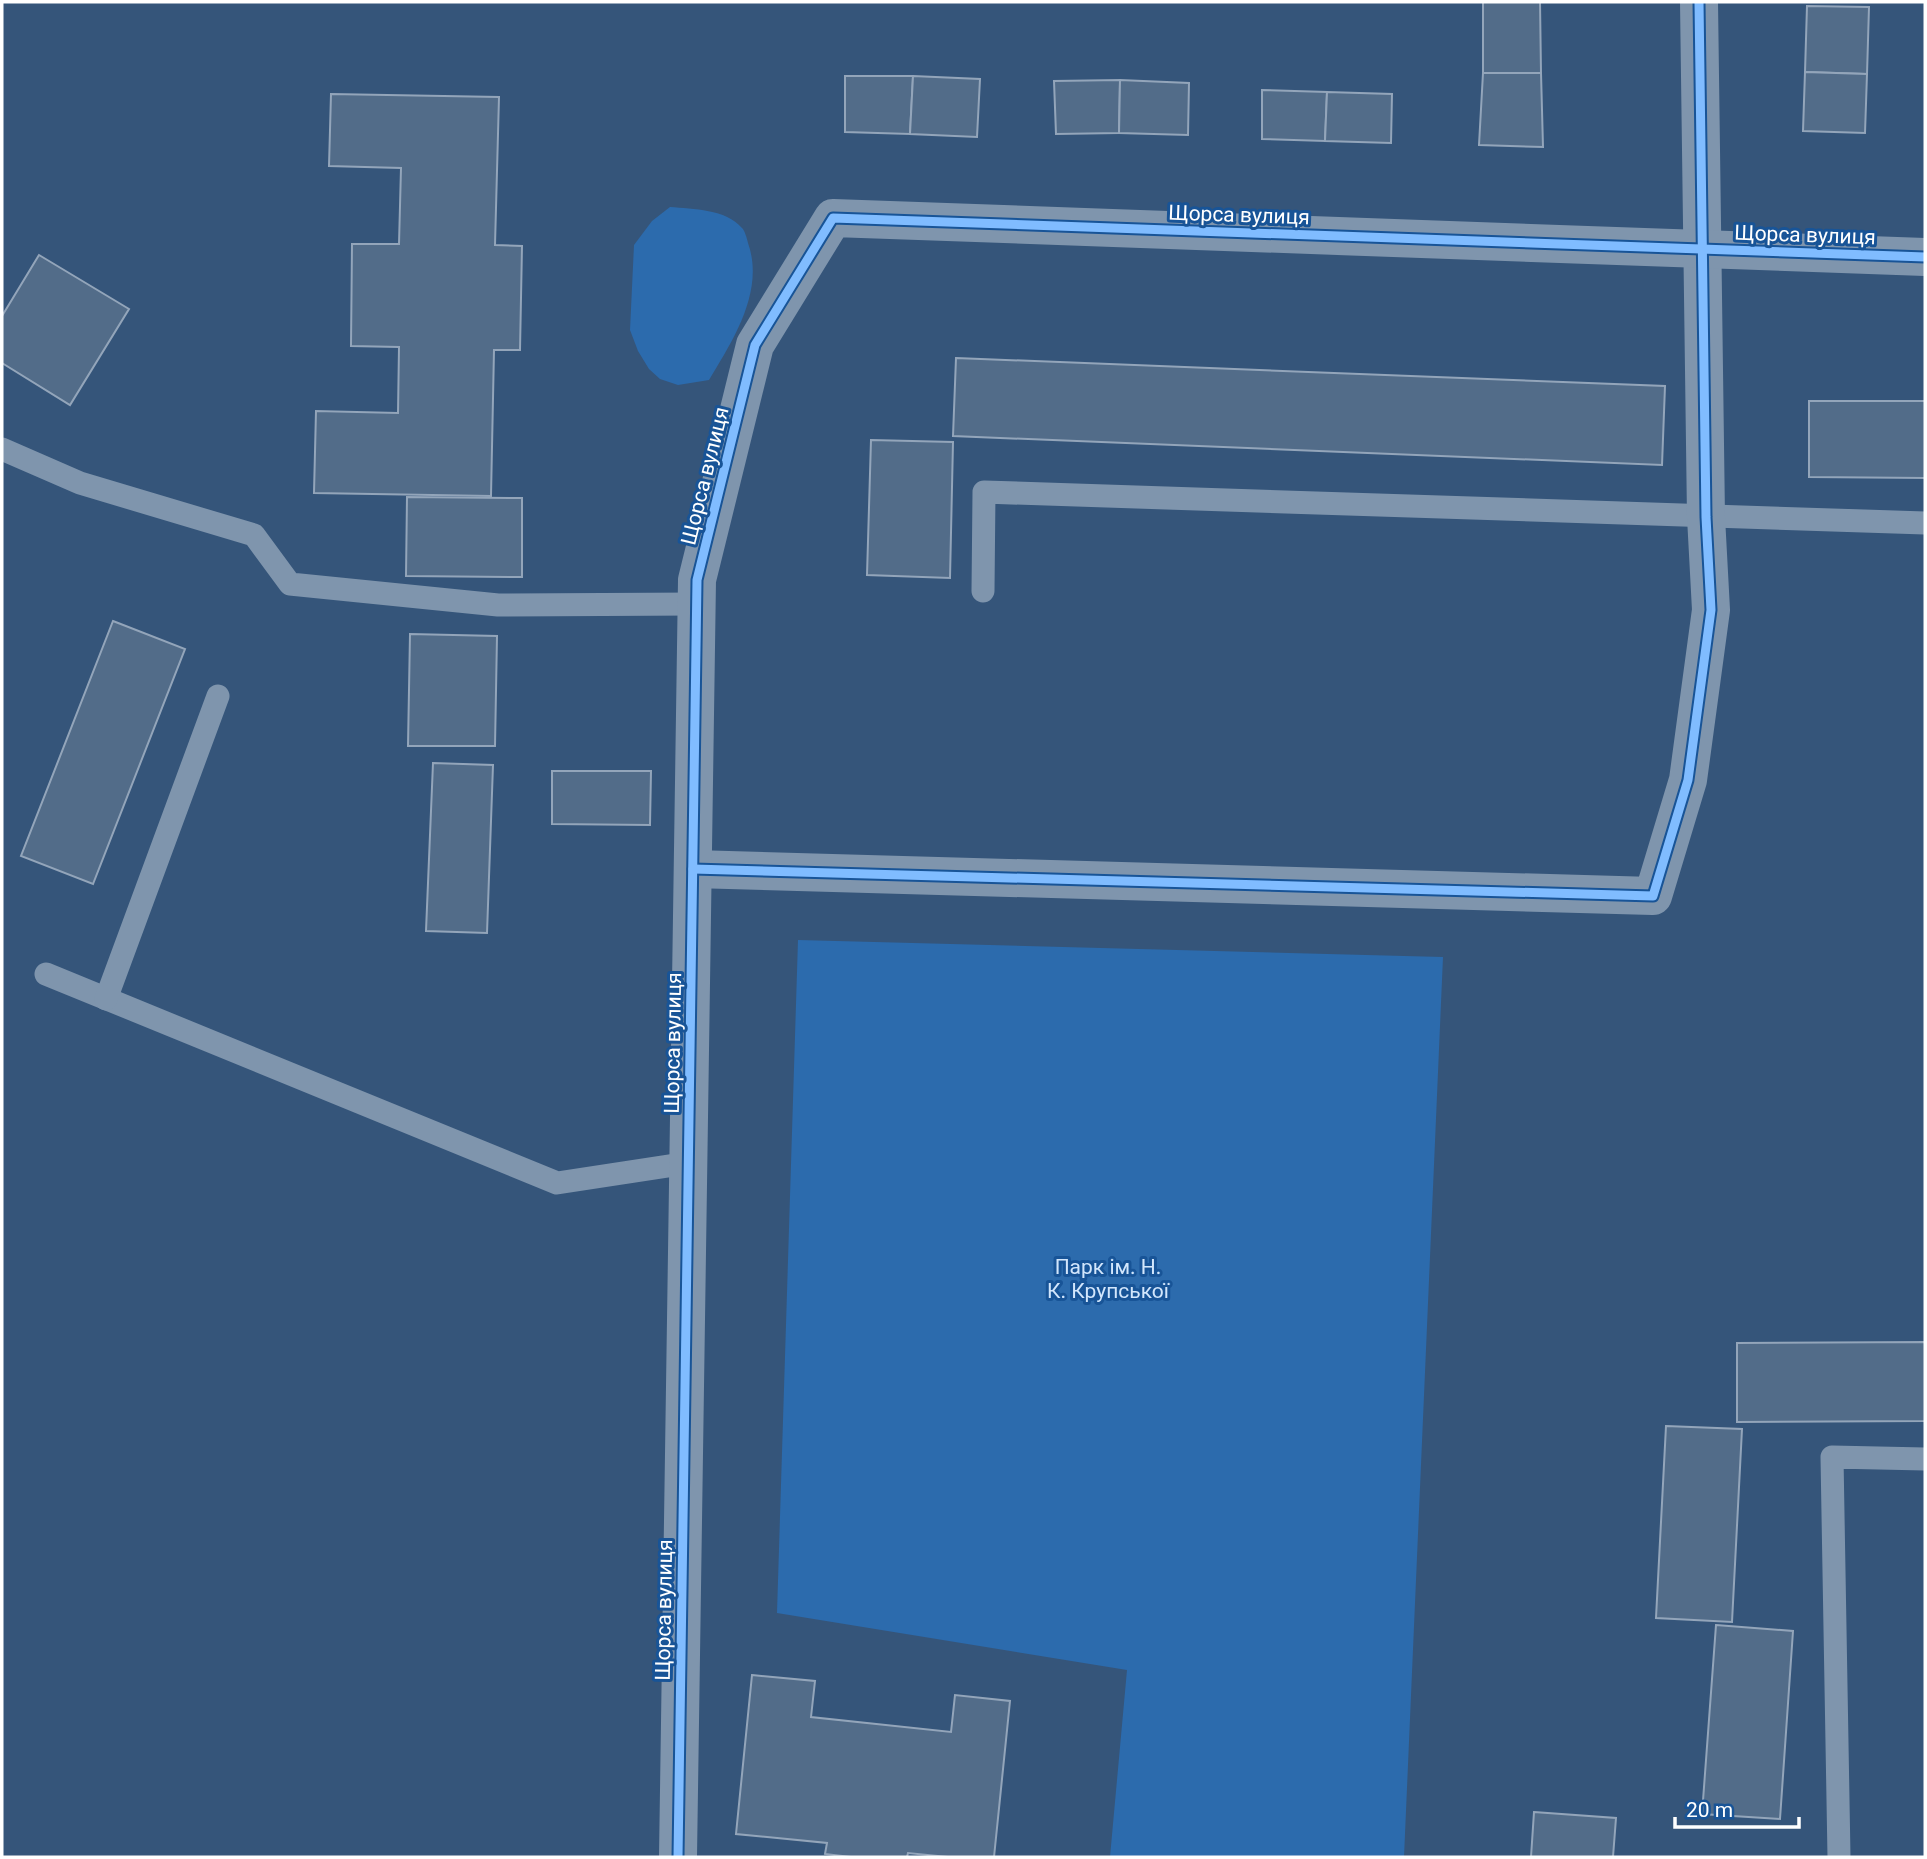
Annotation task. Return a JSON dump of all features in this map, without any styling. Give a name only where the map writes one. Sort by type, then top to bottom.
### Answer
[{"type":"street","points":[[693,869],[1653,896],[1688,780],[1711,610],[1706,517],[1699,2]]},
{"type":"street","name":"Щорса вулиця","points":[[678,1857],[697,580],[755,345],[833,218],[1925,257]]},
{"type":"lane","points":[[2,449],[80,483],[254,535],[290,584],[498,605],[697,604]]},
{"type":"lane","points":[[983,591],[984,492],[1925,523]]},
{"type":"lane","points":[[106,999],[218,696]]},
{"type":"lane","points":[[46,974],[557,1183],[688,1163]]},
{"type":"lane","points":[[1839,1857],[1832,1457],[1925,1459]]},
{"type":"green space","points":[[670,207],[709,211],[735,222],[745,233],[752,261],[752,279],[744,314],[718,365],[709,380],[678,385],[660,379],[649,369],[630,330],[634,245],[652,221]]},
{"type":"green space","name":"Парк ім. Н. К. Крупської","points":[[798,940],[1443,957],[1404,1857],[1110,1857],[1127,1670],[777,1613]]},
{"type":"building","points":[[1483,2],[1540,2],[1541,73],[1483,73]]},
{"type":"building","points":[[1807,6],[1869,7],[1867,74],[1805,72]]},
{"type":"building","points":[[1805,72],[1867,74],[1865,133],[1803,131]]},
{"type":"building","points":[[1483,73],[1541,73],[1543,147],[1479,145]]},
{"type":"building","points":[[845,76],[913,76],[910,134],[845,132]]},
{"type":"building","points":[[913,76],[980,79],[977,137],[910,134]]},
{"type":"building","points":[[1120,80],[1119,133],[1056,134],[1054,81]]},
{"type":"building","points":[[1120,80],[1189,83],[1188,135],[1119,133]]},
{"type":"building","points":[[1262,90],[1327,92],[1325,141],[1262,139]]},
{"type":"building","points":[[1327,92],[1392,94],[1391,143],[1325,141]]},
{"type":"building","points":[[331,94],[499,97],[495,245],[522,246],[520,350],[494,350],[491,496],[314,493],[316,411],[398,413],[399,347],[351,346],[352,244],[399,244],[401,168],[329,166]]},
{"type":"building","points":[[39,255],[129,309],[70,405],[2,363],[2,316]]},
{"type":"building","points":[[956,358],[1665,386],[1662,465],[953,436]]},
{"type":"building","points":[[1809,401],[1925,401],[1925,478],[1809,477]]},
{"type":"building","points":[[871,440],[953,442],[950,578],[867,575]]},
{"type":"building","points":[[407,497],[522,498],[522,577],[406,576]]},
{"type":"building","points":[[113,621],[185,649],[93,884],[21,856]]},
{"type":"building","points":[[410,634],[497,636],[495,746],[408,746]]},
{"type":"building","points":[[433,763],[493,765],[487,933],[426,931]]},
{"type":"building","points":[[552,771],[651,771],[650,825],[552,824]]},
{"type":"building","points":[[1925,1342],[1925,1421],[1737,1422],[1737,1343]]},
{"type":"building","points":[[1666,1426],[1742,1429],[1732,1622],[1656,1618]]},
{"type":"building","points":[[1716,1625],[1793,1631],[1780,1819],[1702,1814]]},
{"type":"building","points":[[752,1675],[815,1681],[811,1717],[951,1732],[955,1695],[1010,1701],[994,1857],[948,1857],[908,1853],[907,1857],[851,1857],[825,1854],[827,1843],[736,1834]]},
{"type":"building","points":[[1534,1812],[1616,1818],[1613,1857],[1531,1857]]},
{"type":"cycle path","points":[[693,869],[1653,896],[1688,780],[1711,610],[1706,517],[1699,2]]},
{"type":"cycle path","points":[[678,1857],[697,580],[755,345],[833,218],[1925,257]]}]
